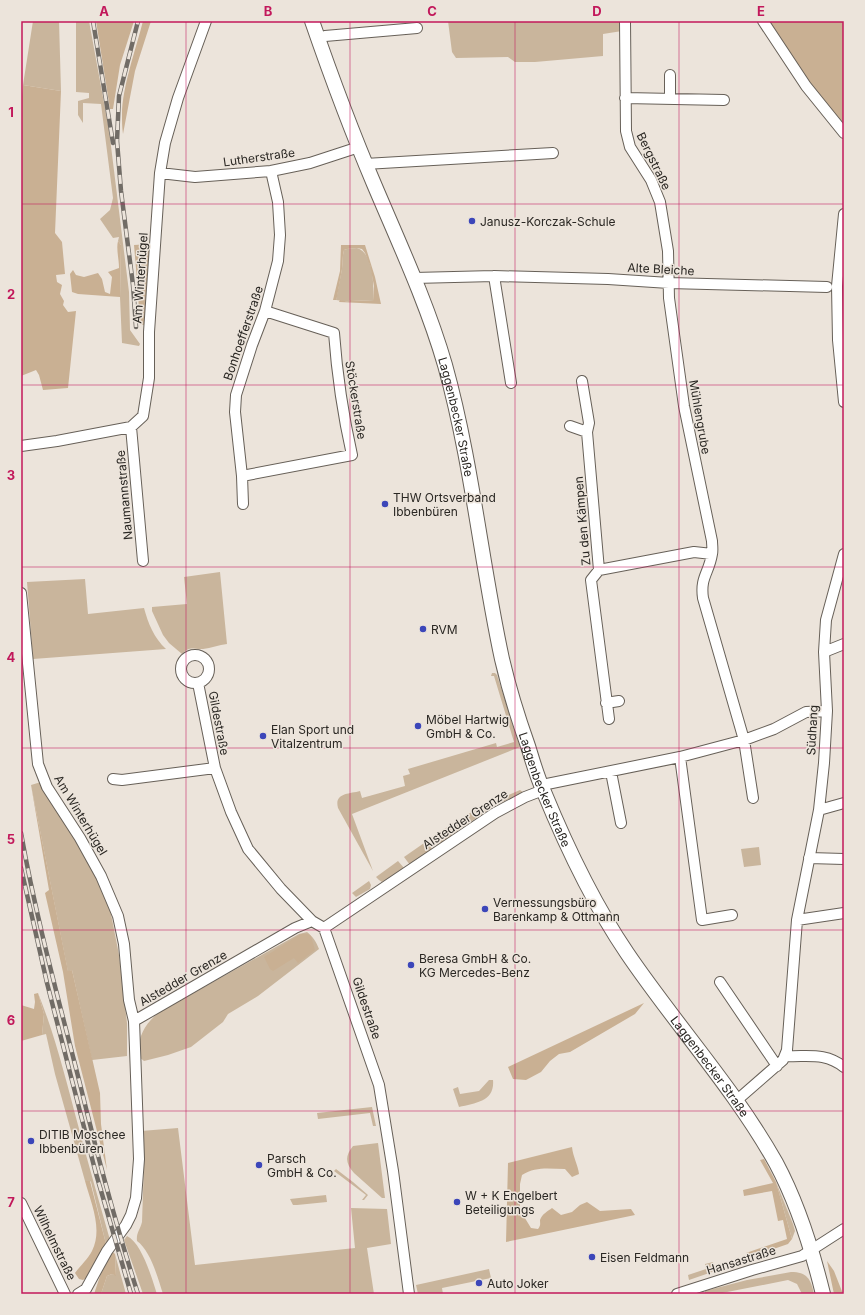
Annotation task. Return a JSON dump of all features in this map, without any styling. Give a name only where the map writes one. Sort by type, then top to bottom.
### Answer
[{"type":"street","name":"Am Winterhügel","points":[[131,427],[144,416],[149,378],[149,332],[160,173],[165,143],[178,98],[206,21]]},
{"type":"street","name":"Laggenbecker Straße","points":[[312,21],[365,164],[414,278],[436,336],[451,390],[471,481],[487,581],[503,664],[519,721],[542,788],[598,907],[624,949],[736,1101],[777,1165],[797,1210],[812,1250],[823,1294]]},
{"type":"street","name":"Bergstraße","points":[[625,21],[626,131],[630,147],[651,180],[660,202],[668,251],[669,283]]},
{"type":"street","points":[[763,21],[806,86],[844,133]]},
{"type":"street","points":[[318,39],[325,36],[417,28]]},
{"type":"street","points":[[670,75],[670,98]]},
{"type":"street","points":[[625,98],[724,100]]},
{"type":"street","name":"Lutherstraße","points":[[160,173],[195,177],[271,171],[310,162],[359,147]]},
{"type":"street","points":[[365,164],[553,154]]},
{"type":"street","name":"Bonhoefferstraße","points":[[243,504],[242,476],[235,412],[236,395],[265,311],[278,261],[280,235],[278,202],[271,171]]},
{"type":"street","points":[[844,214],[837,286],[838,340],[844,402]]},
{"type":"street","points":[[494,276],[511,383]]},
{"type":"street","name":"Alte Bleiche","points":[[414,278],[494,276],[608,279],[669,283],[826,287]]},
{"type":"street","name":"Mühlengrube","points":[[669,283],[670,305],[684,406],[712,541],[712,554],[703,579],[703,598],[744,740]]},
{"type":"street","name":"Stöckerstraße","points":[[242,476],[352,455],[341,394],[334,333],[265,311]]},
{"type":"street","name":"Zu den Kämpen","points":[[582,381],[588,423],[587,432],[599,570],[591,580],[609,719]]},
{"type":"street","points":[[570,426],[587,432]]},
{"type":"street","points":[[21,446],[131,427]]},
{"type":"street","name":"Naumannstraße","points":[[131,427],[143,561]]},
{"type":"street","points":[[599,570],[694,552],[712,554]]},
{"type":"street","name":"Südhang","points":[[786,1056],[798,920],[819,810],[828,711],[824,652],[826,620],[844,554]]},
{"type":"street","name":"Am Winterhügel","points":[[21,593],[38,764],[47,787],[80,838],[102,876],[118,916],[124,944],[129,1000],[134,1021]]},
{"type":"street","points":[[824,652],[844,644]]},
{"type":"street","name":"Gildestraße","points":[[198,683],[215,768],[231,812],[248,849],[281,889],[312,921],[324,928],[380,1085],[409,1294]]},
{"type":"street","points":[[606,703],[619,701]]},
{"type":"street","name":"Alstedder Grenze","points":[[324,928],[495,813],[525,797],[538,792],[547,784],[680,757],[744,740],[774,729],[806,712],[828,711]]},
{"type":"street","points":[[744,740],[753,798]]},
{"type":"street","points":[[680,757],[702,920],[732,916]]},
{"type":"street","name":"Gildestraße","points":[[113,778],[122,780],[215,768]]},
{"type":"street","points":[[611,772],[621,823]]},
{"type":"street","points":[[819,810],[844,803]]},
{"type":"street","points":[[809,858],[844,859]]},
{"type":"street","points":[[798,920],[844,913]]},
{"type":"street","name":"Alstedder Grenze","points":[[78,1294],[86,1289],[107,1251],[126,1225],[131,1215],[136,1198],[139,1159],[134,1021],[288,932],[312,921]]},
{"type":"street","points":[[720,982],[777,1066]]},
{"type":"street","points":[[736,1101],[777,1066],[786,1056],[823,1056],[836,1061],[844,1067]]},
{"type":"street","name":"Wilhelmstraße","points":[[21,1203],[65,1294]]},
{"type":"street","points":[[812,1250],[844,1229]]},
{"type":"street","name":"Hansastraße","points":[[677,1294],[802,1256],[812,1250]]},
{"type":"shaded area","points":[[33,21],[59,21],[61,91],[23,85]]},
{"type":"shaded area","points":[[76,21],[89,21],[109,130],[129,292],[130,330],[140,344],[139,346],[122,343],[120,297],[121,245],[118,241],[119,237],[113,238],[100,219],[110,210],[113,198],[101,104],[83,103],[83,123],[78,115],[78,101],[89,98],[89,93],[76,92]]},
{"type":"shaded area","points":[[96,21],[134,21],[120,65],[113,109],[110,109]]},
{"type":"shaded area","points":[[143,21],[151,21],[135,71],[123,134],[122,115],[124,92]]},
{"type":"shaded area","points":[[448,21],[622,21],[622,31],[603,34],[603,56],[535,62],[515,62],[508,57],[456,58],[452,52]]},
{"type":"shaded area","points":[[768,21],[844,21],[844,128],[808,83]]},
{"type":"shaded area","points":[[23,85],[61,91],[55,233],[62,242],[65,274],[56,275],[57,282],[62,285],[60,294],[64,301],[63,305],[68,312],[76,311],[68,388],[43,390],[36,370],[21,376],[21,108]]},
{"type":"shaded area","points":[[118,241],[121,245],[120,297],[78,294],[72,292],[70,274],[73,270],[76,275],[84,277],[98,273],[102,279],[105,292],[110,294],[112,277],[108,272],[119,268],[117,247]]},
{"type":"shaded area","points":[[150,244],[147,326],[140,324],[134,245]]},
{"type":"shaded area","points":[[341,245],[365,245],[375,277],[381,304],[339,302],[340,300],[349,302],[350,300],[373,301],[374,286],[370,265],[362,249],[357,248],[344,250],[337,297],[336,300],[333,300],[340,271]]},
{"type":"shaded area","points":[[357,248],[363,251],[370,263],[373,279],[373,301],[350,300],[349,302],[336,300],[344,250]]},
{"type":"shaded area","points":[[220,572],[227,644],[203,649],[190,649],[182,654],[169,643],[163,635],[152,611],[152,607],[187,604],[184,577]]},
{"type":"shaded area","points":[[85,579],[88,614],[144,608],[152,630],[166,649],[33,659],[27,582]]},
{"type":"shaded area","points":[[492,673],[497,675],[520,747],[352,814],[373,871],[338,808],[338,799],[343,795],[360,791],[362,798],[405,786],[403,776],[410,774],[408,769],[496,743],[497,747],[514,742],[494,676],[491,676]]},
{"type":"shaded area","points":[[41,782],[92,864],[111,914],[119,955],[127,1023],[127,1056],[92,1060],[72,970],[68,972],[31,785]]},
{"type":"shaded area","points":[[31,785],[68,971],[72,970],[100,1093],[101,1124],[107,1170],[75,1046],[63,972],[45,893],[49,890]]},
{"type":"shaded area","points":[[520,790],[523,792],[496,805],[495,801]]},
{"type":"shaded area","points":[[488,804],[491,808],[469,823],[464,816]]},
{"type":"shaded area","points":[[458,820],[463,827],[438,845],[432,837]]},
{"type":"shaded area","points":[[427,841],[432,849],[410,865],[404,857]]},
{"type":"shaded area","points":[[759,847],[761,865],[744,867],[741,849]]},
{"type":"shaded area","points":[[398,861],[404,868],[382,882],[376,877]]},
{"type":"shaded area","points":[[369,881],[371,885],[370,889],[356,897],[352,893]]},
{"type":"shaded area","points":[[307,932],[314,939],[319,949],[258,996],[228,1014],[223,1022],[191,1047],[144,1061],[139,1057],[139,1044],[142,1032],[158,1013],[299,934]]},
{"type":"shaded area","points":[[301,934],[308,934],[311,936],[315,950],[298,963],[294,958],[273,971],[270,969],[264,957]]},
{"type":"shaded area","points":[[38,993],[60,1058],[110,1240],[106,1245],[91,1182],[85,1181],[55,1074],[46,1034],[42,1035],[44,1014]]},
{"type":"shaded area","points":[[38,993],[44,1014],[42,1035],[21,1041],[21,1005],[34,1009],[34,994]]},
{"type":"shaded area","points":[[644,1003],[635,1014],[570,1052],[559,1054],[550,1061],[541,1072],[526,1080],[513,1079],[508,1067]]},
{"type":"shaded area","points":[[489,1080],[493,1080],[493,1087],[488,1097],[478,1102],[459,1107],[453,1089],[458,1087],[460,1094],[479,1091]]},
{"type":"shaded area","points":[[372,1107],[376,1126],[373,1126],[370,1113],[318,1119],[317,1113]]},
{"type":"shaded area","points":[[178,1128],[195,1265],[355,1248],[351,1208],[387,1209],[391,1244],[367,1248],[374,1294],[163,1294],[150,1258],[137,1241],[142,1222],[144,1164],[141,1131]]},
{"type":"shaded area","points":[[378,1143],[385,1198],[382,1198],[354,1173],[347,1160],[347,1156],[353,1146]]},
{"type":"shaded area","points":[[572,1147],[579,1174],[572,1177],[565,1169],[538,1169],[522,1175],[520,1184],[520,1210],[531,1228],[538,1229],[542,1216],[552,1208],[561,1215],[572,1212],[580,1205],[587,1202],[600,1211],[631,1209],[635,1215],[506,1242],[508,1163]]},
{"type":"shaded area","points":[[764,1159],[776,1182],[792,1239],[788,1244],[748,1258],[746,1253],[787,1239],[783,1220],[778,1221],[772,1191],[744,1196],[743,1190],[773,1183],[760,1160]]},
{"type":"shaded area","points":[[336,1169],[368,1195],[364,1200],[362,1200],[366,1195],[334,1171]]},
{"type":"shaded area","points":[[85,1181],[90,1181],[106,1245],[89,1276],[83,1280],[79,1279],[75,1273],[92,1251],[96,1234],[95,1216]]},
{"type":"shaded area","points":[[776,1182],[795,1231],[792,1239]]},
{"type":"shaded area","points":[[326,1195],[327,1202],[293,1205],[290,1199]]},
{"type":"shaded area","points":[[127,1236],[142,1253],[157,1294],[143,1294],[124,1240]]},
{"type":"shaded area","points":[[112,1251],[115,1254],[116,1276],[112,1274],[107,1276],[101,1294],[94,1294],[100,1276]]},
{"type":"shaded area","points":[[115,1254],[126,1294],[101,1294],[107,1276],[112,1274],[116,1275]]},
{"type":"shaded area","points":[[827,1261],[834,1271],[843,1294],[834,1294]]},
{"type":"shaded area","points":[[713,1262],[715,1271],[689,1280],[688,1275],[706,1269],[705,1264]]},
{"type":"shaded area","points":[[489,1269],[491,1278],[442,1288],[443,1294],[418,1294],[416,1285]]},
{"type":"shaded area","points":[[791,1272],[805,1275],[810,1280],[814,1294],[802,1294],[797,1284],[788,1280],[717,1294],[705,1294],[705,1291],[747,1280]]},
{"type":"railway","points":[[93,21],[113,143]]},
{"type":"railway","points":[[136,327],[133,285],[121,191],[117,141],[119,96],[138,21]]},
{"type":"railway","points":[[21,833],[41,928],[93,1137],[114,1216],[138,1294]]},
{"type":"railway","points":[[21,868],[47,983],[95,1170],[131,1294]]},
{"type":"place","name":"Janusz-Korczak-Schule","points":[[472,221]]},
{"type":"place","name":"THW Ortsverband Ibbenbüren","points":[[385,504]]},
{"type":"place","name":"RVM","points":[[423,629]]},
{"type":"place","name":"Möbel Hartwig GmbH & Co.","points":[[418,726]]},
{"type":"place","name":"Elan Sport und Vitalzentrum","points":[[263,736]]},
{"type":"place","name":"Vermessungsbüro Barenkamp & Ottmann","points":[[485,909]]},
{"type":"place","name":"Beresa GmbH & Co. KG Mercedes-Benz","points":[[411,965]]},
{"type":"place","name":"DITIB Moschee Ibbenbüren","points":[[31,1141]]},
{"type":"place","name":"Parsch GmbH & Co.","points":[[259,1165]]},
{"type":"place","name":"W + K Engelbert Beteiligungs","points":[[457,1202]]},
{"type":"place","name":"Eisen Feldmann","points":[[592,1257]]},
{"type":"place","name":"Auto Joker","points":[[479,1283]]}]
